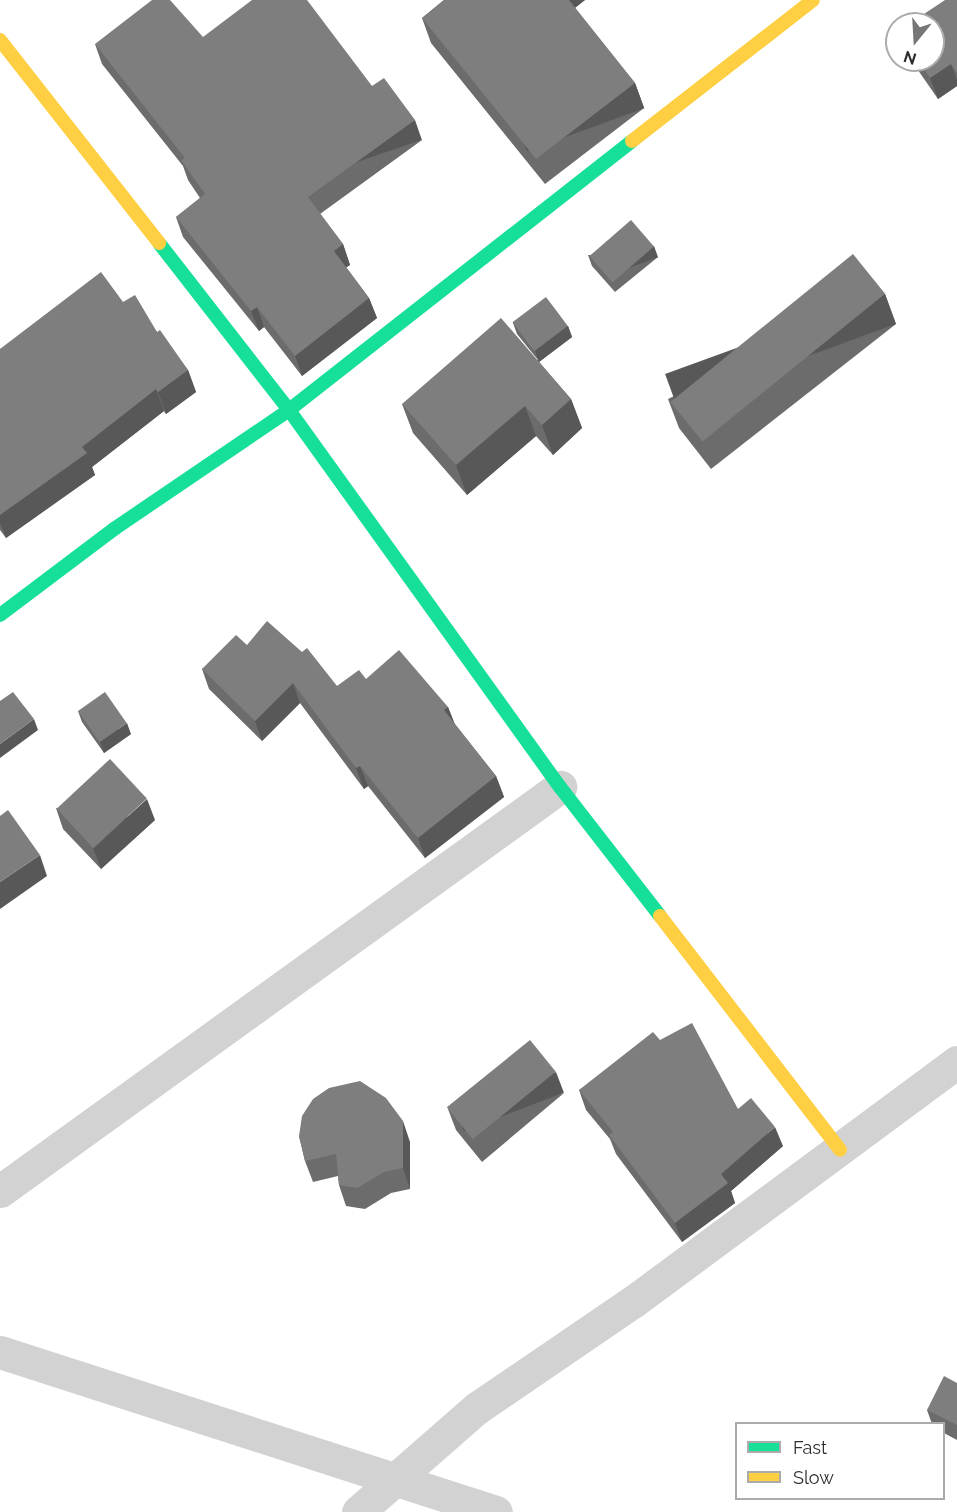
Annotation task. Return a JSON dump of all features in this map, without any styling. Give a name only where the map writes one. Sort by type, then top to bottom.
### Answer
[{"type":"street","points":[[0,615],[114,529],[289,410],[813,0]]},
{"type":"street","points":[[0,40],[289,410],[560,787],[840,1150]]},
{"type":"street","points":[[0,1191],[560,787]]},
{"type":"street","points":[[358,1512],[396,1482],[433,1444],[477,1408],[634,1301],[957,1062]]},
{"type":"street","points":[[0,1352],[396,1482],[496,1512]]},
{"type":"building","points":[[152,0],[170,0],[203,37],[252,0],[307,0],[372,86],[384,78],[415,120],[308,197],[343,244],[334,251],[369,298],[295,356],[257,307],[251,311],[176,217],[205,194],[181,160],[185,158],[95,44]]},
{"type":"building","points":[[444,0],[569,0],[635,83],[536,159],[422,18]]},
{"type":"building","points":[[945,0],[957,0],[957,73],[951,64],[945,68],[945,12],[927,12]]},
{"type":"building","points":[[926,72],[939,72],[930,78]]},
{"type":"building","points":[[631,220],[654,246],[612,282],[589,256]]},
{"type":"building","points":[[853,254],[885,294],[702,442],[670,402]]},
{"type":"building","points":[[101,272],[123,302],[135,295],[157,332],[160,330],[188,370],[158,392],[156,389],[82,447],[87,453],[0,515],[0,349]]},
{"type":"building","points":[[546,297],[568,326],[534,351],[512,322]]},
{"type":"building","points":[[501,318],[571,399],[542,425],[525,406],[456,465],[402,404]]},
{"type":"building","points":[[267,621],[302,652],[307,648],[337,686],[359,670],[366,679],[399,650],[448,707],[444,710],[496,776],[418,838],[360,766],[356,768],[293,683],[255,721],[202,669],[236,635],[247,645]]},
{"type":"building","points":[[13,692],[34,719],[0,744],[0,701]]},
{"type":"building","points":[[105,692],[127,723],[100,742],[78,711]]},
{"type":"building","points":[[110,759],[147,798],[93,848],[57,809]]},
{"type":"building","points":[[8,810],[40,855],[0,882],[0,816]]},
{"type":"building","points":[[692,1023],[738,1109],[751,1098],[775,1127],[721,1174],[728,1183],[675,1223],[609,1135],[613,1132],[579,1090],[653,1032],[660,1040]]},
{"type":"building","points":[[530,1040],[556,1072],[473,1139],[447,1107]]},
{"type":"building","points":[[360,1081],[386,1098],[403,1121],[403,1168],[384,1172],[357,1188],[339,1185],[336,1154],[305,1161],[299,1136],[302,1116],[313,1099],[329,1088]]},
{"type":"building","points":[[944,1376],[957,1383],[957,1425],[927,1410]]},
{"type":"traffic: fast","points":[[0,615],[114,529],[289,410],[632,141]]},
{"type":"traffic: fast","points":[[159,243],[289,410],[560,787],[660,916]]},
{"type":"traffic: slow","points":[[632,141],[813,0]]},
{"type":"traffic: slow","points":[[0,40],[159,243]]},
{"type":"traffic: slow","points":[[660,916],[840,1150]]}]
